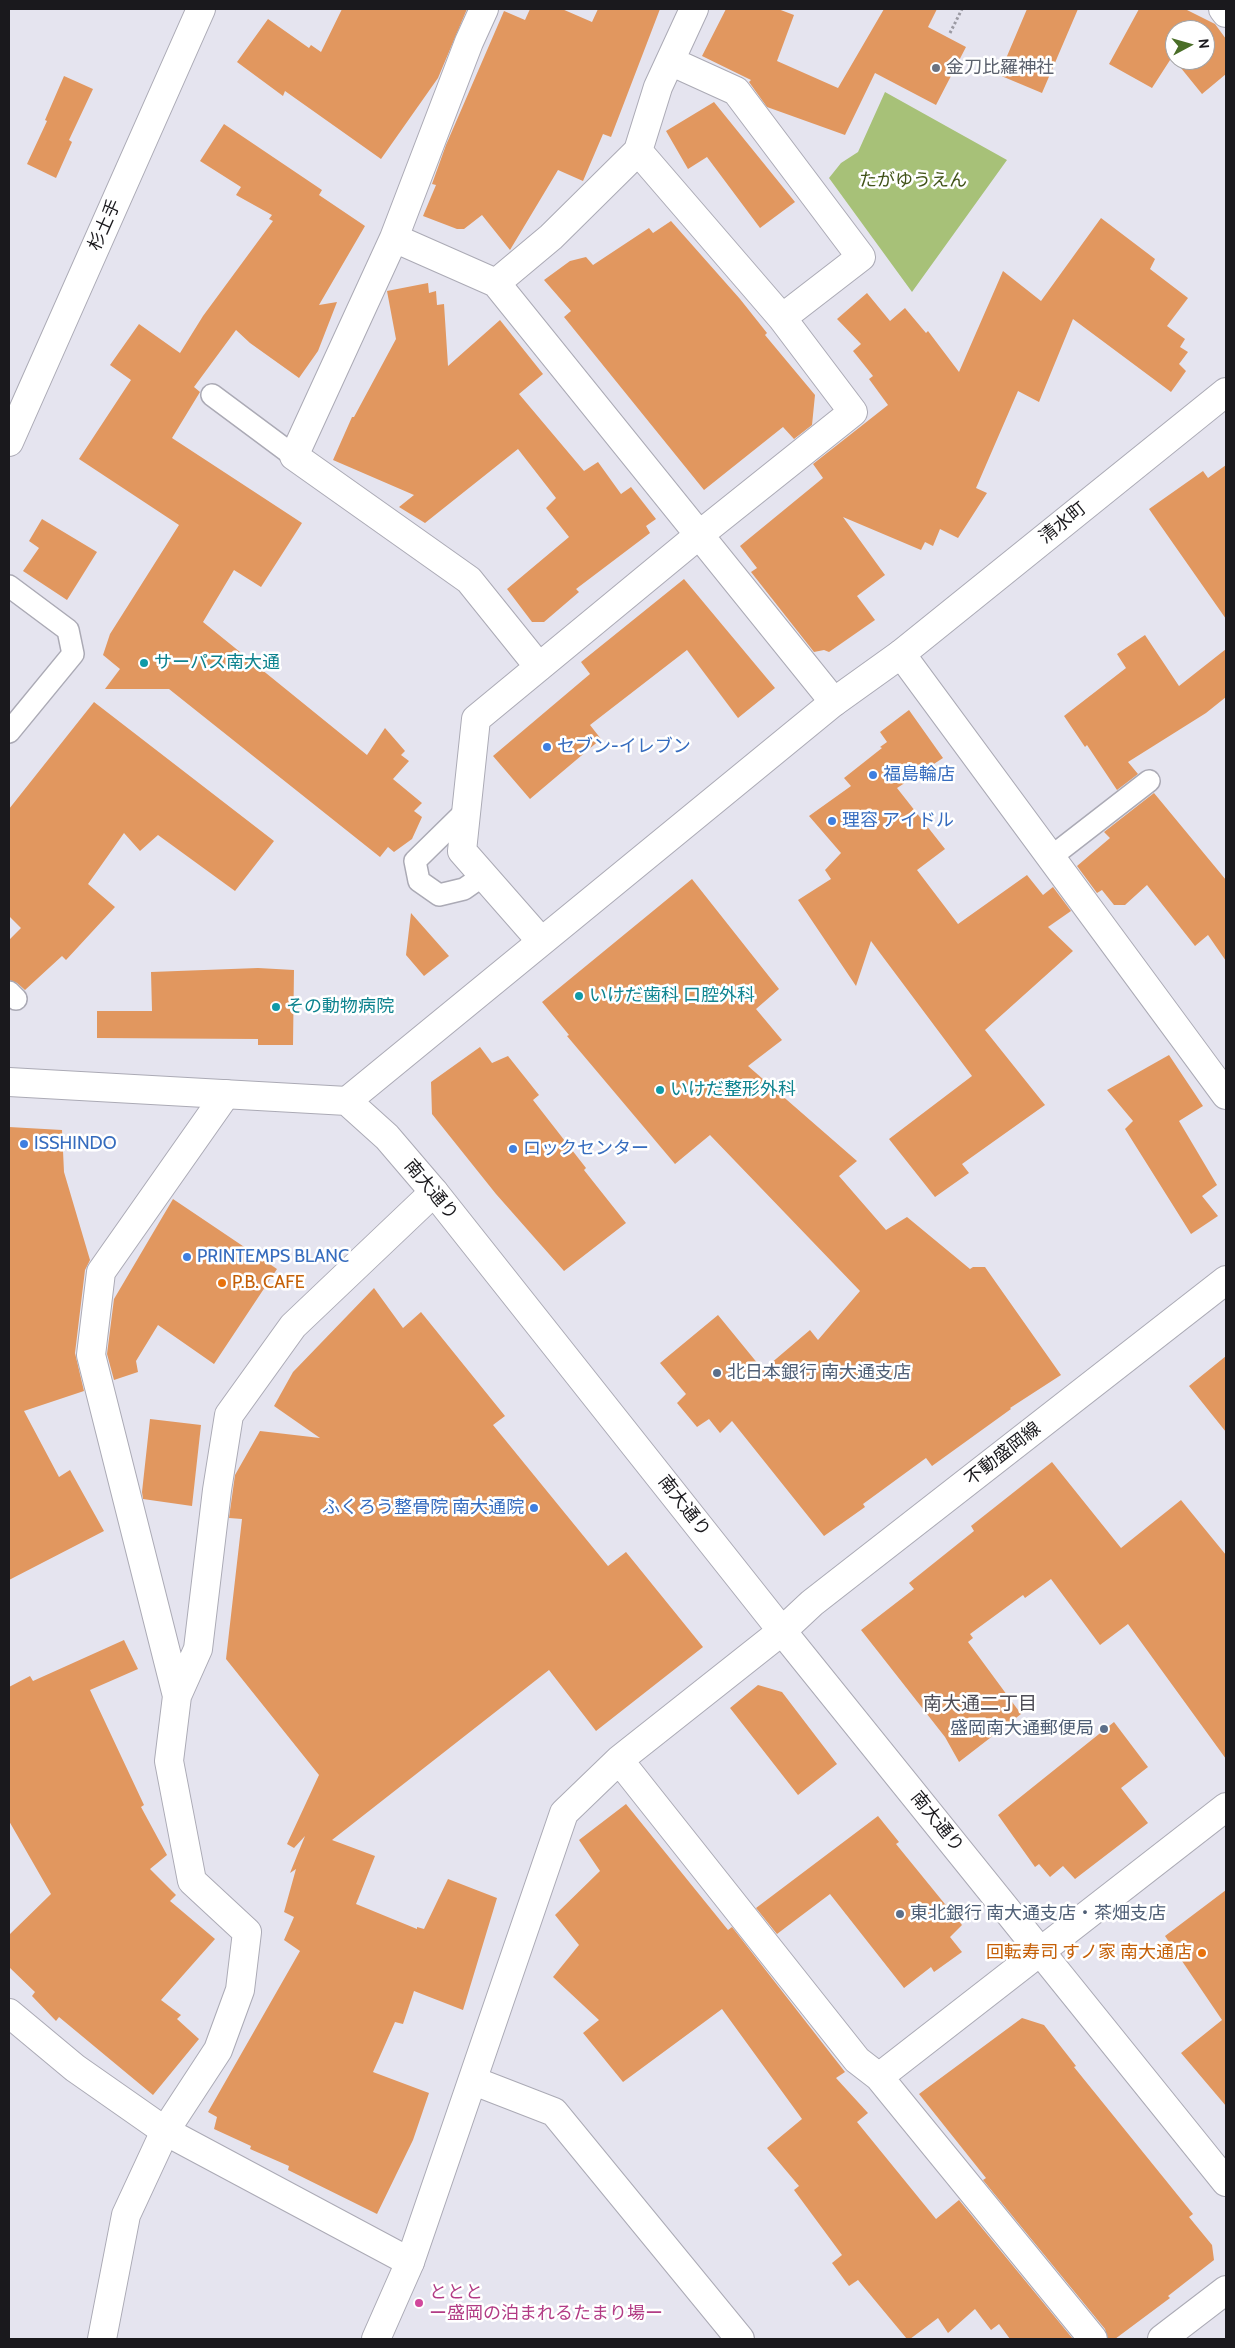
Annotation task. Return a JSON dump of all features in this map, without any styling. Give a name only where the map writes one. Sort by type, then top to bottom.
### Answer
[{"type":"street","name":"杉土手","points":[[9,442],[201,9]]},
{"type":"street","points":[[484,9],[469,42],[394,238],[294,456],[469,580],[539,667]]},
{"type":"street","points":[[496,283],[551,237],[638,151],[658,87],[694,9]]},
{"type":"street","points":[[1223,9],[1226,13]]},
{"type":"street","points":[[670,61],[736,91],[861,257],[782,318]]},
{"type":"street","points":[[541,941],[462,851],[476,720],[699,535],[854,412],[782,318],[638,151]]},
{"type":"street","points":[[394,238],[496,283],[834,702]]},
{"type":"street","name":"清水町","points":[[347,1100],[834,702],[901,654],[1226,392]]},
{"type":"street","points":[[901,654],[1226,1095]]},
{"type":"street","points":[[9,1082],[347,1100]]},
{"type":"street","points":[[177,1696],[91,1355],[101,1272],[226,1094]]},
{"type":"street","name":"南大通り","points":[[347,1100],[387,1137],[434,1192],[782,1630],[1226,2182]]},
{"type":"street","points":[[102,2339],[126,2216],[165,2131],[218,2050],[240,1990],[247,1932],[192,1881],[169,1761],[177,1696],[198,1649],[217,1490],[229,1415],[293,1326],[434,1192]]},
{"type":"street","name":"不動盛岡線","points":[[376,2339],[410,2262],[474,2081],[564,1813],[619,1760],[782,1630],[812,1603],[1226,1280]]},
{"type":"street","points":[[619,1760],[858,2060],[879,2077],[1092,2339]]},
{"type":"street","points":[[879,2077],[1226,1807]]},
{"type":"street","points":[[9,2013],[75,2068],[165,2131],[410,2262]]},
{"type":"street","points":[[474,2081],[554,2112],[740,2339]]},
{"type":"street","points":[[1162,2339],[1226,2290]]},
{"type":"lane","points":[[212,395],[294,456]]},
{"type":"lane","points":[[9,586],[68,630],[73,654],[9,732]]},
{"type":"lane","points":[[1051,857],[1149,781]]},
{"type":"lane","points":[[466,811],[415,861],[419,880],[439,895],[464,889],[484,875]]},
{"type":"path","points":[[950,33],[962,9]]},
{"type":"green space","name":"たがゆうえん","points":[[885,92],[1007,160],[912,292],[829,178],[841,163],[858,152]]},
{"type":"building","points":[[342,9],[467,9],[438,78],[381,159],[285,91],[283,96],[237,62],[268,19],[309,48],[311,45],[321,52]]},
{"type":"building","points":[[530,9],[562,9],[592,22],[598,9],[660,9],[611,137],[603,134],[583,181],[558,170],[510,250],[482,215],[464,229],[457,229],[423,216],[436,185],[432,184],[446,145],[504,11],[525,20]]},
{"type":"building","points":[[726,9],[778,9],[794,15],[777,61],[838,88],[884,9],[937,9],[928,27],[966,47],[936,105],[875,73],[845,135],[767,107],[749,82],[751,80],[702,56]]},
{"type":"building","points":[[1027,9],[1078,9],[1042,93],[999,75]]},
{"type":"building","points":[[1139,9],[1185,9],[1207,20],[1165,20],[1165,68],[1152,88],[1109,64]]},
{"type":"building","points":[[1215,24],[1226,39],[1226,74],[1202,94],[1183,70],[1215,70]]},
{"type":"building","points":[[64,76],[93,89],[69,140],[72,142],[56,178],[27,164],[47,121],[45,120]]},
{"type":"building","points":[[714,102],[795,202],[760,228],[707,157],[688,169],[666,131]]},
{"type":"building","points":[[224,124],[322,190],[319,195],[365,226],[319,305],[337,302],[318,351],[299,378],[250,343],[236,330],[194,387],[200,392],[172,438],[302,523],[261,587],[234,570],[203,622],[367,755],[385,728],[405,751],[401,755],[409,761],[393,779],[422,803],[414,811],[422,817],[412,839],[394,852],[388,847],[380,857],[169,689],[105,689],[120,669],[103,655],[110,634],[179,525],[79,459],[131,380],[110,365],[139,324],[180,353],[203,316],[273,221],[269,219],[272,215],[236,195],[241,187],[200,161]]},
{"type":"building","points":[[1101,218],[1155,259],[1150,269],[1188,298],[1167,326],[1185,339],[1180,347],[1188,352],[1179,364],[1186,371],[1171,392],[1073,319],[1039,402],[1018,391],[976,488],[987,493],[958,538],[940,529],[933,546],[925,542],[921,550],[843,517],[885,575],[857,596],[875,620],[829,652],[824,650],[814,652],[751,572],[757,568],[740,546],[823,478],[813,464],[888,405],[869,379],[873,376],[853,351],[861,344],[837,319],[867,293],[890,321],[905,308],[926,333],[928,331],[959,372],[1003,271],[1041,301]]},
{"type":"building","points":[[671,221],[740,299],[767,333],[765,335],[815,395],[812,425],[794,439],[783,427],[704,490],[564,317],[571,311],[544,280],[570,261],[586,257],[593,265],[649,228],[653,233]]},
{"type":"building","points":[[428,283],[429,293],[436,291],[437,305],[444,304],[448,366],[500,320],[543,374],[519,394],[584,471],[598,462],[621,494],[631,487],[656,519],[646,526],[650,533],[576,589],[579,592],[544,622],[532,622],[507,589],[569,537],[546,508],[556,498],[518,449],[425,523],[399,507],[414,495],[333,460],[352,417],[354,417],[396,339],[387,291]]},
{"type":"building","points":[[1226,465],[1226,619],[1149,509],[1203,471],[1208,478]]},
{"type":"building","points":[[42,519],[97,552],[67,600],[23,571],[39,548],[29,541]]},
{"type":"building","points":[[684,579],[775,688],[738,718],[687,650],[590,725],[601,739],[530,799],[493,756],[590,674],[581,662]]},
{"type":"building","points":[[1145,635],[1179,686],[1226,649],[1226,697],[1206,713],[1128,762],[1138,774],[1117,790],[1087,745],[1085,747],[1064,716],[1126,668],[1117,654]]},
{"type":"building","points":[[94,702],[274,841],[235,891],[158,835],[140,851],[124,833],[88,884],[115,907],[66,960],[62,956],[25,990],[17,983],[9,980],[9,940],[21,928],[9,916],[9,809]]},
{"type":"building","points":[[909,710],[943,758],[897,788],[945,849],[917,870],[958,924],[1027,875],[1043,895],[1053,887],[1071,911],[1048,927],[1073,951],[985,1030],[1045,1105],[962,1164],[969,1173],[935,1197],[889,1139],[972,1076],[871,941],[856,986],[798,900],[831,879],[825,870],[841,853],[809,816],[851,786],[844,778],[882,748],[880,747],[887,742],[880,732]]},
{"type":"building","points":[[1154,793],[1226,880],[1226,961],[1208,935],[1195,946],[1147,885],[1125,905],[1114,905],[1102,890],[1097,893],[1077,866],[1110,838],[1104,832]]},
{"type":"building","points":[[692,879],[779,989],[756,1009],[782,1040],[748,1066],[857,1161],[839,1176],[886,1230],[907,1217],[970,1269],[973,1267],[985,1267],[1061,1375],[1010,1408],[932,1466],[926,1458],[863,1504],[865,1507],[824,1536],[732,1421],[720,1433],[709,1419],[697,1427],[677,1403],[686,1394],[660,1363],[718,1315],[763,1370],[810,1330],[818,1340],[860,1291],[710,1135],[675,1164],[567,1036],[569,1035],[542,1002]]},
{"type":"building","points":[[411,913],[449,956],[424,976],[406,955]]},
{"type":"building","points":[[258,968],[294,970],[293,1045],[258,1045],[258,1039],[97,1038],[97,1011],[152,1011],[151,972]]},
{"type":"building","points":[[480,1047],[492,1063],[508,1056],[539,1095],[533,1100],[586,1168],[584,1170],[626,1223],[564,1271],[496,1194],[432,1114],[431,1082]]},
{"type":"building","points":[[1169,1055],[1203,1106],[1179,1121],[1217,1185],[1202,1196],[1218,1216],[1191,1234],[1125,1129],[1133,1121],[1107,1090]]},
{"type":"building","points":[[9,1127],[62,1130],[64,1172],[90,1260],[85,1270],[75,1353],[84,1391],[24,1411],[59,1477],[70,1470],[104,1531],[9,1580]]},
{"type":"building","points":[[173,1199],[277,1269],[214,1364],[158,1325],[136,1361],[138,1372],[114,1380],[107,1354],[114,1299]]},
{"type":"building","points":[[374,1288],[403,1328],[421,1312],[505,1416],[493,1425],[608,1566],[626,1552],[703,1647],[596,1731],[549,1670],[332,1840],[375,1856],[356,1904],[417,1929],[417,1927],[424,1929],[448,1879],[497,1898],[463,2010],[414,1991],[403,2024],[395,2022],[373,2072],[429,2093],[413,2140],[377,2214],[288,2170],[289,2166],[250,2149],[251,2146],[214,2129],[217,2117],[208,2112],[300,1951],[284,1940],[294,1917],[284,1912],[296,1869],[290,1873],[305,1836],[294,1848],[287,1844],[319,1775],[226,1659],[242,1519],[229,1518],[235,1475],[260,1431],[320,1438],[274,1406],[293,1372]]},
{"type":"building","points":[[1226,1356],[1226,1432],[1189,1386]]},
{"type":"building","points":[[150,1419],[201,1425],[192,1506],[143,1499],[142,1492]]},
{"type":"building","points":[[1052,1462],[1121,1548],[1181,1500],[1226,1555],[1226,1759],[1128,1624],[1100,1645],[1051,1579],[1025,1598],[1023,1595],[970,1634],[973,1638],[968,1642],[1021,1714],[959,1762],[945,1737],[861,1630],[914,1589],[909,1583],[974,1531],[971,1526]]},
{"type":"building","points":[[124,1640],[138,1669],[90,1690],[144,1805],[141,1807],[167,1855],[150,1869],[176,1895],[170,1901],[215,1939],[161,2000],[181,2015],[177,2019],[199,2039],[153,2095],[59,2017],[56,2021],[32,1996],[35,1992],[9,1967],[9,1935],[51,1894],[9,1821],[9,1687],[30,1676],[33,1681]]},
{"type":"building","points":[[758,1685],[782,1692],[837,1764],[798,1795],[730,1708]]},
{"type":"building","points":[[1114,1722],[1148,1767],[1121,1788],[1148,1823],[1075,1879],[1063,1866],[1050,1877],[1039,1864],[1035,1867],[998,1815]]},
{"type":"building","points":[[626,1804],[728,1930],[732,1927],[845,2072],[836,2078],[868,2113],[857,2122],[936,2219],[959,2200],[1073,2339],[1010,2339],[999,2324],[991,2330],[975,2309],[948,2333],[938,2318],[910,2339],[907,2339],[858,2280],[849,2286],[832,2263],[842,2255],[794,2190],[799,2186],[767,2148],[802,2119],[722,2009],[623,2082],[583,2033],[599,2020],[553,1977],[579,1945],[555,1915],[600,1871],[579,1840]]},
{"type":"building","name":"東北銀行 南大通支店・茶畑支店","points":[[878,1816],[899,1842],[896,1844],[962,1925],[950,1937],[962,1952],[934,1972],[931,1967],[904,1988],[830,1894],[777,1934],[756,1908]]},
{"type":"building","points":[[1226,1890],[1226,2106],[1181,2053],[1222,2020],[1165,1936]]},
{"type":"building","points":[[1022,2018],[1044,2025],[1076,2066],[1074,2067],[1193,2214],[1189,2217],[1212,2245],[1214,2260],[1168,2296],[1170,2298],[1115,2339],[1108,2339],[1105,2329],[983,2180],[986,2178],[919,2094]]},
{"type":"place","name":"金刀比羅神社","points":[[936,68]]},
{"type":"place","name":"サーパス南大通","points":[[144,663]]},
{"type":"place","name":"セブン-イレブン","points":[[547,747]]},
{"type":"place","name":"福島輪店","points":[[873,775]]},
{"type":"place","name":"理容 アイドル","points":[[832,821]]},
{"type":"place","name":"いけだ歯科 口腔外科","points":[[579,996]]},
{"type":"place","name":"その動物病院","points":[[276,1007]]},
{"type":"place","name":"いけだ整形外科","points":[[660,1090]]},
{"type":"place","name":"ISSHINDO","points":[[24,1144]]},
{"type":"place","name":"ロックセンター","points":[[513,1149]]},
{"type":"place","name":"PRINTEMPS BLANC","points":[[187,1257]]},
{"type":"place","name":"P.B. CAFE","points":[[222,1283]]},
{"type":"place","name":"北日本銀行 南大通支店","points":[[717,1373]]},
{"type":"place","name":"ふくろう整骨院 南大通院","points":[[534,1508]]},
{"type":"place","name":"盛岡南大通郵便局","points":[[1104,1729]]},
{"type":"place","name":"東北銀行 南大通支店・茶畑支店","points":[[900,1914]]},
{"type":"place","name":"回転寿司 すノ家 南大通店","points":[[1202,1953]]},
{"type":"place","name":"ととと ー盛岡の泊まれるたまり場ー","points":[[419,2303]]},
{"type":"district","name":"南大通二丁目","points":[[980,1704]]}]
